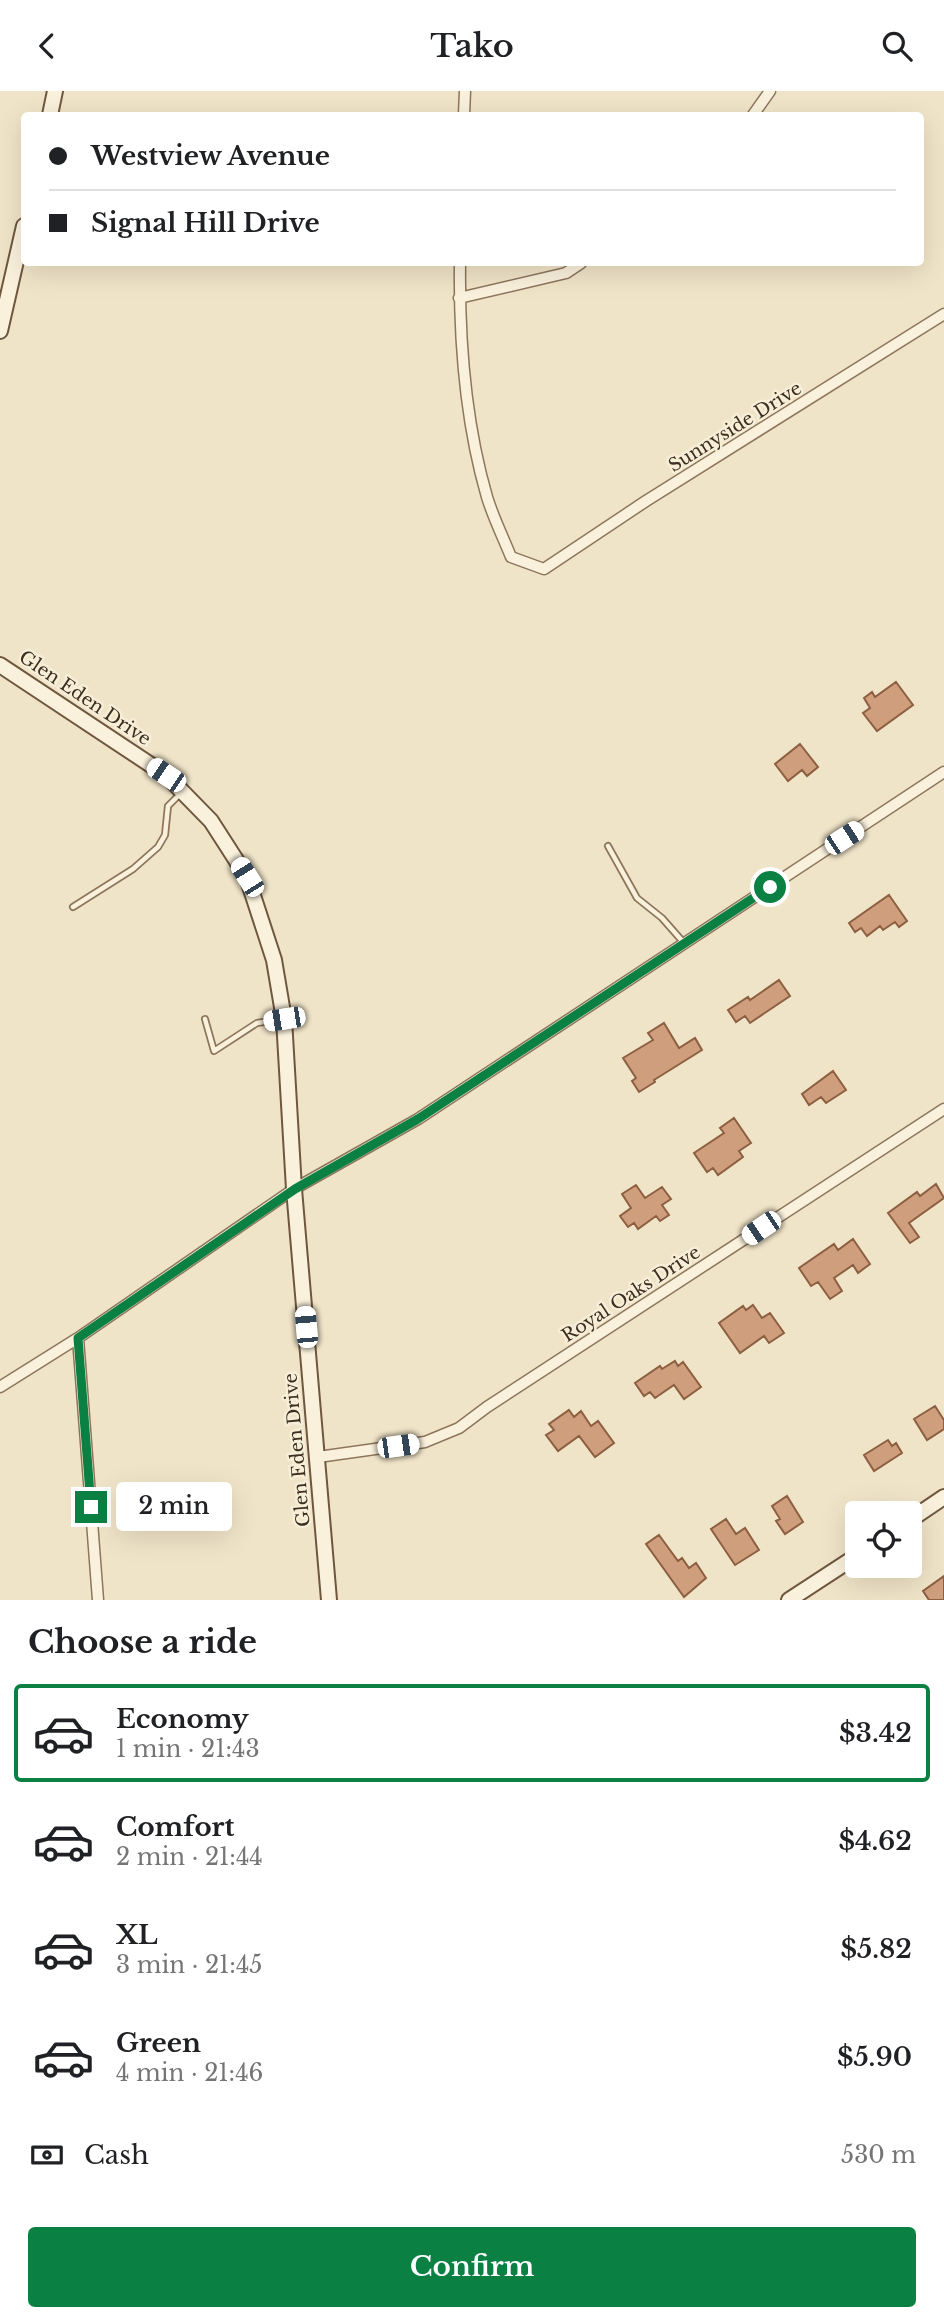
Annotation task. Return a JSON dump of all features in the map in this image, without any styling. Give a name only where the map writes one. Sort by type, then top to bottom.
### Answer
[{"type":"street","points":[[51,112],[55,91]]},
{"type":"street","points":[[464,112],[465,91]]},
{"type":"street","points":[[755,112],[770,91]]},
{"type":"street","points":[[0,331],[21,239]]},
{"type":"street","points":[[460,266],[459,298],[566,273],[576,266]]},
{"type":"street","name":"Sunnyside Drive","points":[[459,298],[467,406],[488,499],[511,557],[544,569],[646,501],[944,314]]},
{"type":"street","name":"Glen Eden Drive","points":[[0,665],[166,775],[211,821],[247,877],[274,960],[284,1019],[295,1189],[329,1600]]},
{"type":"street","points":[[0,1387],[78,1338],[295,1189],[418,1119],[944,772]]},
{"type":"street","name":"Royal Oaks Drive","points":[[318,1457],[425,1443],[459,1429],[487,1407],[944,1109]]},
{"type":"street","points":[[78,1338],[98,1600]]},
{"type":"street","points":[[922,1512],[944,1497]]},
{"type":"street","points":[[789,1600],[845,1563]]},
{"type":"lane","points":[[74,907],[133,869],[158,846],[165,835],[168,806],[182,791]]},
{"type":"lane","points":[[608,846],[637,898],[662,918],[684,944]]},
{"type":"lane","points":[[205,1019],[214,1051],[257,1023],[284,1019]]},
{"type":"building","points":[[896,682],[913,705],[877,731],[863,713],[870,708],[864,698],[872,692],[875,697]]},
{"type":"building","points":[[800,744],[818,767],[807,776],[802,770],[788,781],[775,764]]},
{"type":"building","points":[[889,895],[907,921],[899,927],[895,922],[883,930],[880,926],[867,936],[861,928],[855,932],[849,923]]},
{"type":"building","points":[[779,980],[790,996],[750,1023],[745,1016],[736,1022],[728,1010],[748,997],[750,1000]]},
{"type":"building","points":[[664,1023],[679,1048],[695,1038],[702,1050],[639,1092],[632,1081],[636,1078],[623,1058],[653,1040],[648,1033]]},
{"type":"building","points":[[833,1071],[846,1090],[826,1103],[821,1097],[809,1105],[802,1094]]},
{"type":"building","points":[[734,1118],[751,1143],[739,1151],[743,1157],[718,1175],[713,1168],[707,1172],[694,1153],[724,1133],[720,1128]]},
{"type":"building","points":[[936,1184],[944,1198],[909,1223],[919,1237],[910,1243],[888,1213],[917,1192],[920,1196]]},
{"type":"building","points":[[636,1185],[645,1198],[662,1187],[671,1199],[662,1205],[669,1215],[660,1221],[656,1216],[638,1229],[634,1223],[628,1227],[620,1216],[631,1208],[622,1194]]},
{"type":"building","points":[[853,1239],[870,1264],[858,1273],[853,1265],[834,1278],[842,1291],[830,1299],[818,1282],[811,1286],[799,1268],[834,1244],[838,1250]]},
{"type":"building","points":[[753,1305],[762,1318],[770,1313],[784,1333],[769,1343],[764,1336],[740,1353],[719,1323],[743,1306],[746,1310]]},
{"type":"building","points":[[675,1361],[678,1366],[683,1362],[701,1387],[684,1399],[674,1385],[655,1398],[650,1392],[644,1396],[635,1383],[660,1366],[662,1369]]},
{"type":"building","points":[[935,1406],[944,1420],[944,1429],[927,1440],[914,1419]]},
{"type":"building","points":[[569,1410],[574,1417],[581,1411],[591,1426],[598,1421],[614,1443],[595,1457],[579,1436],[558,1451],[546,1435],[554,1430],[549,1424]]},
{"type":"building","points":[[888,1440],[892,1446],[896,1443],[902,1453],[874,1471],[864,1455]]},
{"type":"building","points":[[787,1496],[803,1522],[785,1534],[776,1521],[780,1519],[772,1506]]},
{"type":"building","points":[[726,1519],[736,1534],[745,1528],[759,1550],[735,1565],[711,1529]]},
{"type":"building","points":[[659,1535],[678,1561],[682,1558],[689,1568],[696,1563],[706,1578],[684,1597],[646,1544]]},
{"type":"building","points":[[944,1576],[944,1600],[929,1600],[923,1591]]},
{"type":"route","points":[[91,1507],[78,1338],[295,1189],[418,1119],[770,887]]}]
